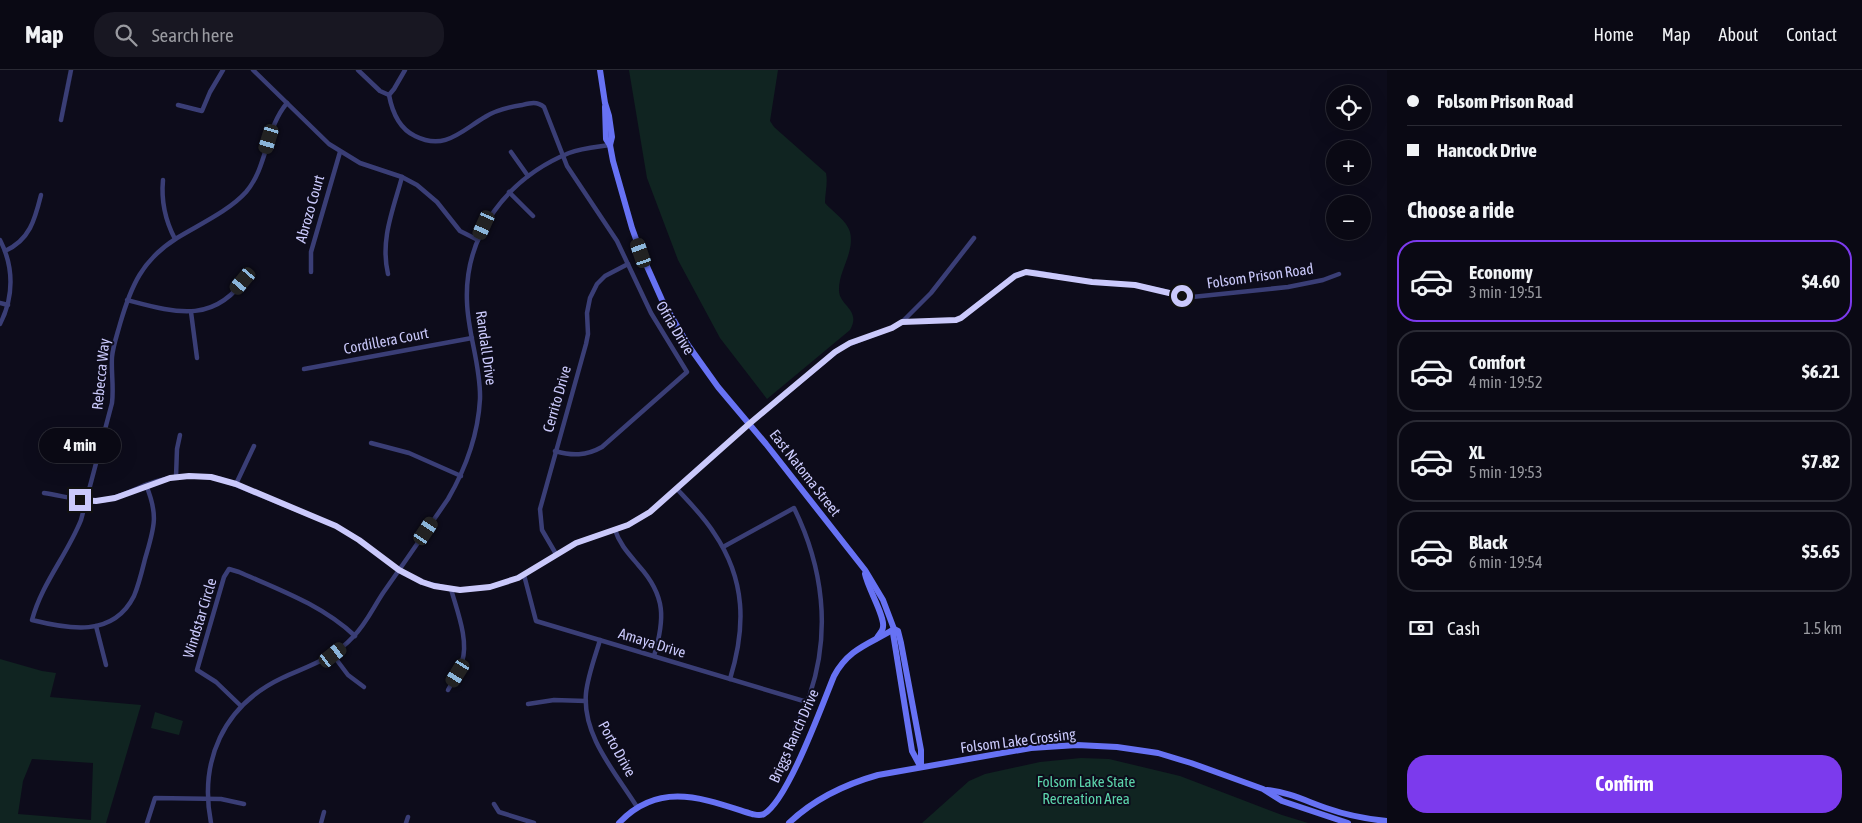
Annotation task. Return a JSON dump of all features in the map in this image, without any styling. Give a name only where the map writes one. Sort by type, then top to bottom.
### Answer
[{"type":"main road","name":"East Natoma Street","points":[[600,70],[612,137],[610,145],[632,228],[662,300],[702,366],[865,570],[883,600],[894,629],[898,631],[914,708],[921,750],[921,767]]},
{"type":"main road","points":[[865,570],[867,585],[883,623],[882,631],[877,638]]},
{"type":"main road","name":"Briggs Ranch Drive","points":[[619,823],[637,808],[662,798],[689,796],[707,799],[751,814],[760,815],[765,813],[780,798],[790,780],[834,676],[843,661],[852,652],[877,638],[881,638],[894,629]]},
{"type":"main road","name":"Folsom Lake Crossing","points":[[921,767],[985,755],[1052,746],[1077,744],[1117,747],[1158,753],[1176,758],[1263,789],[1282,801],[1348,823]]},
{"type":"main road","points":[[789,823],[810,807],[837,791],[863,779],[921,767]]},
{"type":"main road","name":"Folsom Lake Crossing","points":[[1263,789],[1282,791],[1350,816],[1387,821]]},
{"type":"street","points":[[61,120],[70,70]]},
{"type":"street","points":[[178,105],[202,110],[223,70]]},
{"type":"street","points":[[253,70],[322,138],[340,152],[360,163],[402,177],[424,190],[437,202],[460,230],[478,240]]},
{"type":"street","points":[[358,70],[380,91],[389,95],[405,70]]},
{"type":"street","name":"Ofria Drive","points":[[389,95],[395,116],[402,127],[417,137],[431,141],[452,138],[496,111],[534,102],[540,104],[546,110],[573,177],[617,241],[659,328],[687,372],[602,447],[592,452],[577,455],[555,452]]},
{"type":"street","name":"Rebecca Way","points":[[146,485],[154,506],[155,521],[137,587],[123,610],[111,620],[96,626],[72,628],[32,620],[46,583],[78,528],[112,403],[112,356],[127,300],[135,282],[148,262],[165,246],[229,206],[247,191],[260,168],[273,125],[287,103]]},
{"type":"street","name":"Randall Drive","points":[[211,823],[207,800],[209,771],[216,746],[225,727],[241,706],[259,691],[282,678],[333,655],[355,636],[448,499],[461,476],[473,444],[479,411],[479,378],[468,318],[467,287],[470,267],[478,240],[490,216],[509,192],[528,176],[572,152],[610,145]]},
{"type":"street","name":"Abrozo Court","points":[[311,272],[311,252],[340,152]]},
{"type":"street","points":[[511,152],[528,176]]},
{"type":"street","points":[[388,274],[385,257],[385,238],[402,177]]},
{"type":"street","points":[[163,180],[164,214],[175,239]]},
{"type":"street","points":[[509,192],[533,216]]},
{"type":"street","points":[[5,251],[19,243],[29,231],[34,222],[41,195]]},
{"type":"street","name":"Folsom Prison Road","points":[[44,492],[86,501],[115,498],[146,485],[176,477],[211,477],[236,484],[342,529],[399,570],[422,582],[452,589],[490,587],[524,575],[576,543],[628,525],[650,512],[749,424],[842,347],[892,328],[902,322],[931,293],[974,238]]},
{"type":"street","points":[[0,240],[5,251],[11,277],[8,305],[0,324]]},
{"type":"street","name":"Cerrito Drive","points":[[556,554],[544,535],[539,514],[540,504],[587,339],[587,313],[590,298],[605,276],[628,264]]},
{"type":"street","name":"Folsom Prison Road","points":[[902,322],[956,320],[961,318],[1015,276],[1026,272],[1092,282],[1129,284],[1192,297],[1288,287],[1323,280],[1339,274]]},
{"type":"street","points":[[127,300],[167,311],[191,312],[210,307],[227,298],[236,290],[248,274]]},
{"type":"street","points":[[0,303],[8,305]]},
{"type":"street","points":[[191,312],[197,358]]},
{"type":"street","name":"Cordillera Court","points":[[304,369],[472,338]]},
{"type":"street","points":[[176,477],[177,450],[180,435]]},
{"type":"street","points":[[371,443],[409,453],[461,476]]},
{"type":"street","points":[[236,484],[254,446]]},
{"type":"street","points":[[677,489],[707,523],[723,546],[736,581],[741,613],[738,650],[730,679]]},
{"type":"street","points":[[723,546],[794,508],[812,550],[821,593],[821,646],[815,677],[790,740]]},
{"type":"street","points":[[615,530],[622,545],[646,574],[658,594],[662,620],[654,656]]},
{"type":"street","name":"Windstar Circle","points":[[241,706],[216,682],[197,670],[224,577],[229,570],[239,572],[312,605],[355,636]]},
{"type":"street","name":"Amaya Drive","points":[[524,575],[536,621],[806,702]]},
{"type":"street","points":[[448,690],[460,668],[464,652],[463,638],[452,589]]},
{"type":"street","points":[[96,626],[106,665]]},
{"type":"street","name":"Porto Drive","points":[[600,640],[589,678],[586,701],[589,726],[595,740],[637,808]]},
{"type":"street","points":[[333,655],[348,674],[364,688]]},
{"type":"street","points":[[528,704],[554,700],[586,701]]},
{"type":"street","points":[[148,823],[155,798],[230,800],[244,804]]},
{"type":"street","points":[[494,804],[499,812],[534,823]]},
{"type":"street","points":[[321,823],[324,812]]},
{"type":"street","points":[[406,823],[408,817]]},
{"type":"green space","points":[[629,70],[778,70],[770,121],[774,127],[826,173],[825,203],[843,220],[850,232],[849,254],[841,275],[839,289],[842,300],[852,312],[853,323],[850,330],[767,399],[720,338],[678,260],[647,178]]},
{"type":"green space","points":[[0,659],[56,673],[50,697],[141,705],[106,823],[0,823]],"holes":[[[32,759],[93,763],[91,820],[18,814],[23,781]]]},
{"type":"green space","points":[[155,712],[183,721],[179,735],[151,728]]},
{"type":"green space","name":"Folsom Lake State Recreation Area","points":[[1081,758],[1109,759],[1180,776],[1308,823],[922,823],[969,781],[985,774],[1040,762]]},
{"type":"route","points":[[80,500],[96,501],[115,498],[146,485],[170,478],[201,476],[221,479],[348,532],[399,570],[422,582],[460,590],[498,586],[518,578],[576,543],[639,520],[677,489],[749,424],[835,352],[850,343],[892,328],[902,322],[956,320],[961,318],[1015,276],[1026,272],[1092,282],[1135,285],[1182,296]]}]
